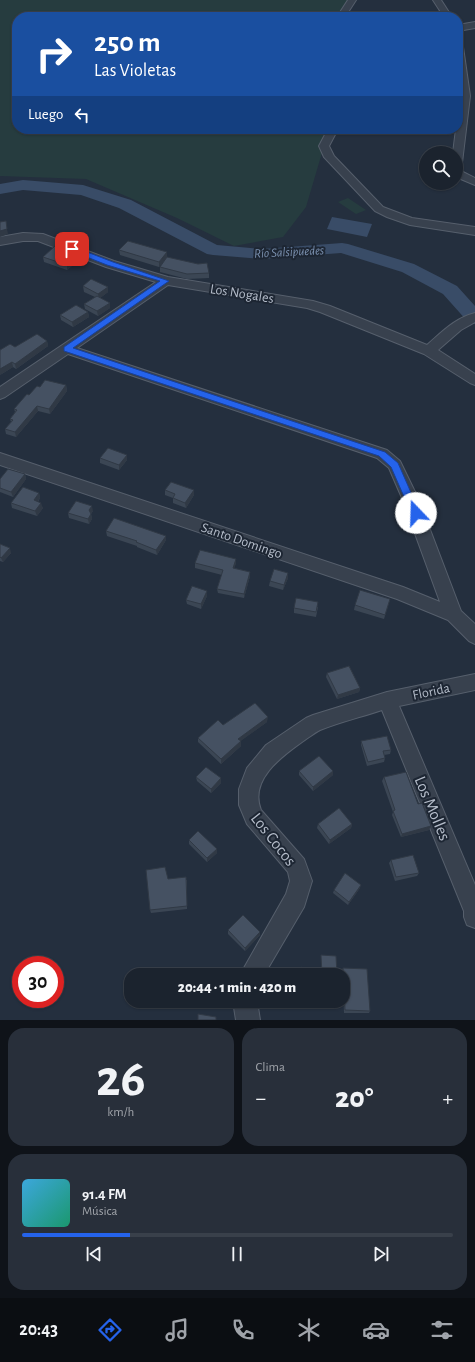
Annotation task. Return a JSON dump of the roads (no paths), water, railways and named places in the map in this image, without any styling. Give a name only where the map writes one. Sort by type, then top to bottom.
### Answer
[{"type":"street","points":[[344,12],[352,0]]},
{"type":"street","points":[[437,0],[445,12]]},
{"type":"street","points":[[463,27],[475,25]]},
{"type":"street","points":[[463,82],[465,96],[463,113]]},
{"type":"street","points":[[330,134],[324,146],[329,157],[379,209],[410,221],[475,231]]},
{"type":"street","points":[[459,146],[460,134]]},
{"type":"street","points":[[463,175],[475,182]]},
{"type":"street","name":"Los Nogales","points":[[0,242],[23,237],[38,237],[110,264],[166,281],[308,304],[429,352],[475,380]]},
{"type":"street","points":[[0,394],[166,281]]},
{"type":"street","points":[[429,352],[452,329],[471,318]]},
{"type":"street","points":[[67,349],[382,454],[395,465],[410,498],[454,615]]},
{"type":"street","name":"Santo Domingo","points":[[0,459],[403,594],[454,615],[475,636]]},
{"type":"street","name":"Florida","points":[[387,700],[475,682]]},
{"type":"street","name":"Los Molles","points":[[387,700],[475,910],[475,917]]},
{"type":"street","name":"Los Cocos","points":[[255,968],[296,899],[301,881],[298,866],[254,817],[249,805],[249,789],[254,775],[273,751],[313,724],[387,700]]},
{"type":"street","points":[[244,1008],[248,1020]]},
{"type":"water","points":[[332,217],[372,224],[367,237],[327,229]]},
{"type":"waterway","name":"Río Salsipuedes","points":[[0,189],[23,185],[83,190],[125,204],[213,250],[262,254],[342,248],[408,268],[450,290],[475,318]]}]
